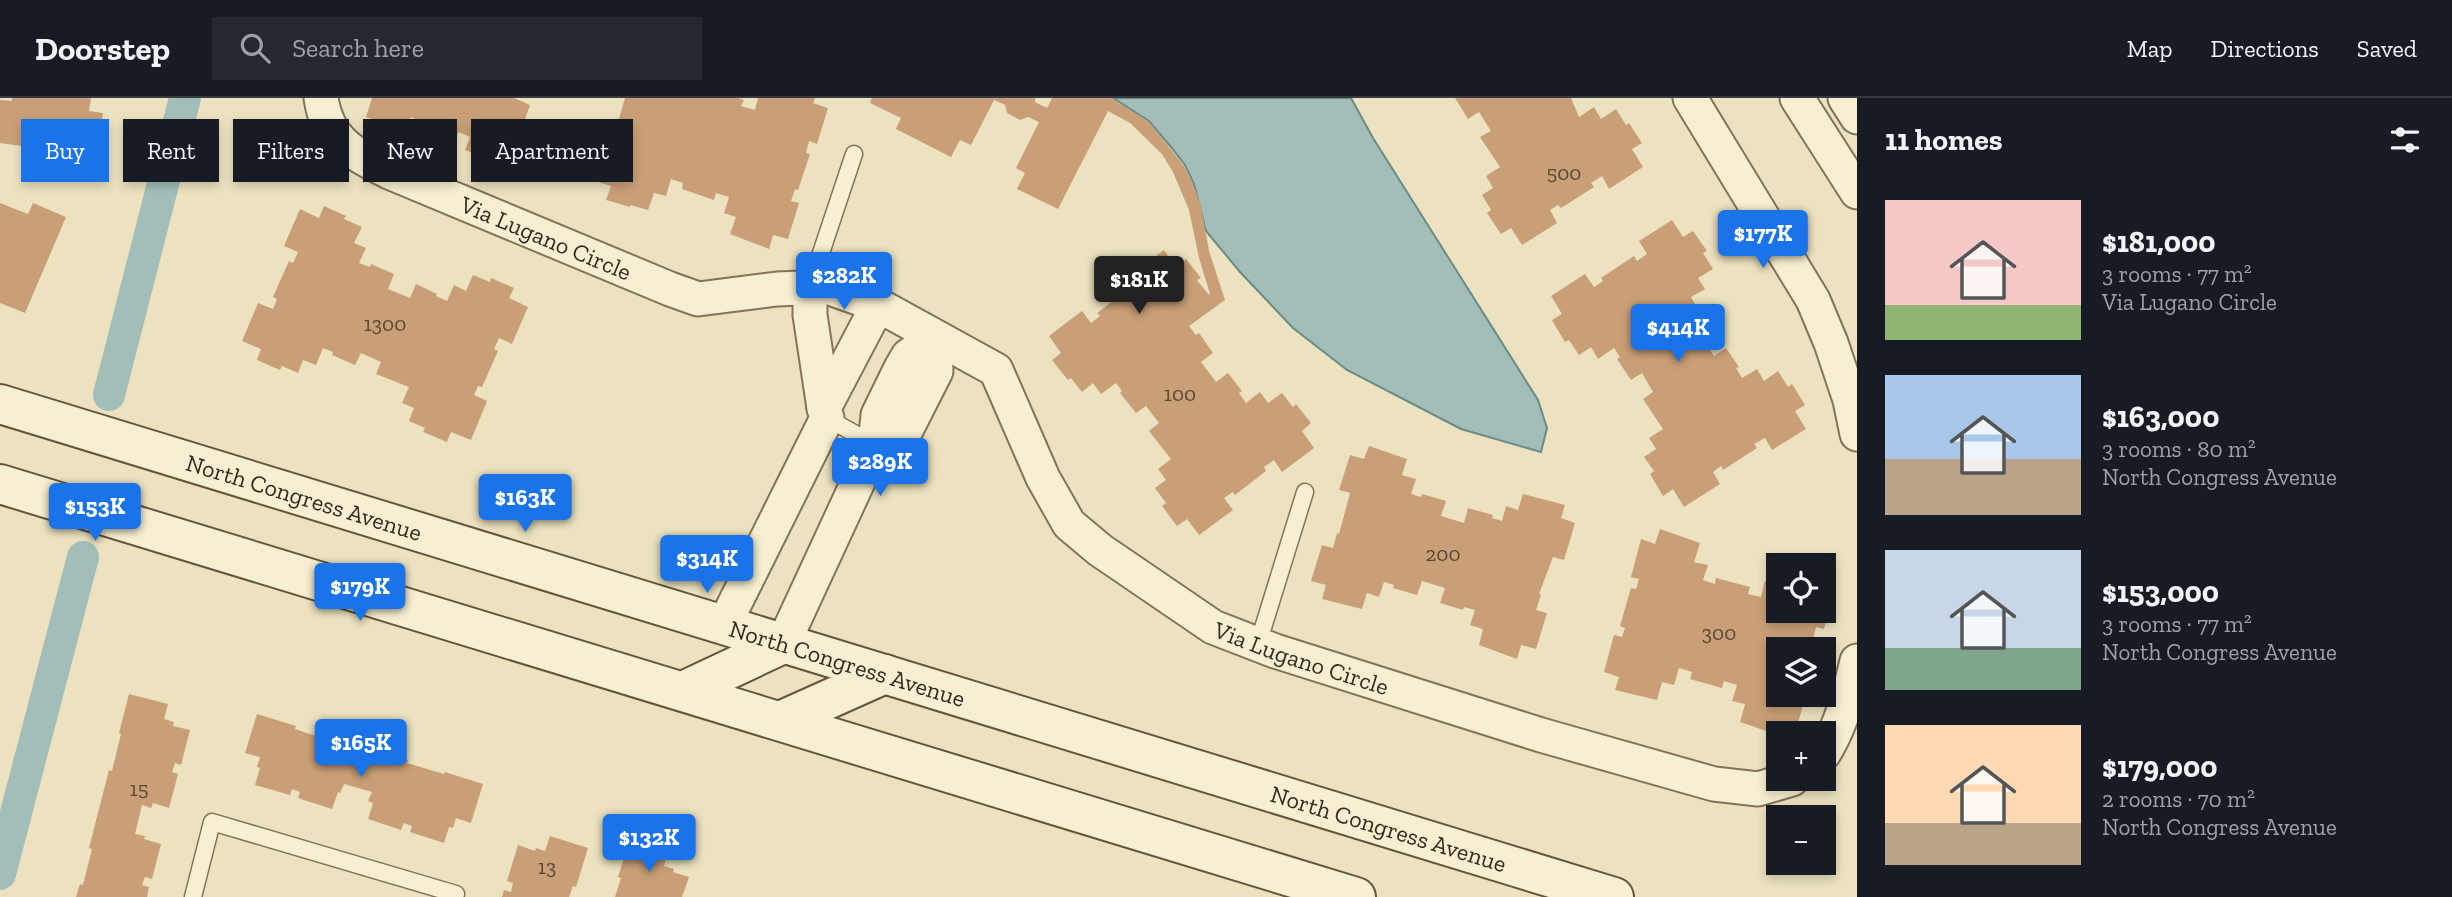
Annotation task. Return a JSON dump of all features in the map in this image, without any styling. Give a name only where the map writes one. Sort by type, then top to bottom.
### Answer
[{"type":"main road","name":"North Congress Avenue","points":[[0,404],[1614,897]]},
{"type":"main road","points":[[0,484],[1356,897]]},
{"type":"main road","points":[[682,691],[783,643]]},
{"type":"main road","points":[[780,721],[885,674]]},
{"type":"street","name":"Via Lugano Circle","points":[[321,98],[331,132],[354,154],[389,172],[670,289],[698,299],[810,286],[827,287],[878,306],[996,370],[1043,478],[1069,524],[1100,550],[1213,627],[1541,735],[1714,785],[1758,789],[1766,787]]},
{"type":"street","points":[[1690,98],[1812,300],[1850,400],[1857,434]]},
{"type":"street","points":[[1797,98],[1857,192]]},
{"type":"street","points":[[1845,98],[1857,117]]},
{"type":"street","points":[[810,286],[810,315],[826,413]]},
{"type":"street","points":[[723,625],[878,306]]},
{"type":"street","points":[[783,643],[875,445],[906,430],[936,371],[934,338]]},
{"type":"street","points":[[1836,730],[1857,661]]},
{"type":"lane","points":[[810,286],[855,154]]},
{"type":"lane","points":[[826,413],[875,445]]},
{"type":"lane","points":[[1258,644],[1305,492]]},
{"type":"lane","points":[[192,897],[212,822],[456,894],[455,897]]},
{"type":"water","points":[[1113,98],[1351,98],[1373,138],[1538,400],[1547,428],[1541,452],[1461,429],[1347,370],[1293,328],[1206,231],[1194,184],[1185,165],[1171,147],[1149,121]]},
{"type":"building","points":[[12,98],[91,98],[89,111],[103,113],[102,119],[21,119],[21,146],[0,143],[0,100],[12,101]]},
{"type":"building","points":[[372,98],[514,98],[530,105],[525,119],[471,119],[471,152],[465,150],[470,137],[458,132],[457,137],[457,119],[366,117]]},
{"type":"building","points":[[625,98],[738,98],[744,100],[741,106],[755,110],[758,98],[815,98],[813,103],[828,108],[817,144],[809,141],[806,153],[810,154],[798,190],[795,189],[791,201],[799,203],[788,239],[773,235],[769,249],[730,234],[736,217],[724,213],[729,197],[716,193],[714,200],[682,189],[683,183],[671,179],[666,196],[654,193],[648,210],[606,200],[611,186],[598,182],[633,182],[633,119],[619,119]]},
{"type":"building","points":[[872,98],[1035,98],[1035,102],[1047,108],[1052,98],[1111,98],[1149,122],[1184,166],[1193,184],[1201,206],[1209,251],[1225,300],[1189,326],[1196,335],[1199,333],[1213,353],[1201,362],[1216,382],[1228,373],[1242,391],[1239,393],[1246,403],[1260,392],[1268,403],[1282,393],[1293,407],[1296,404],[1311,423],[1302,431],[1314,448],[1282,472],[1274,460],[1264,467],[1266,471],[1235,495],[1233,492],[1224,498],[1233,510],[1199,535],[1187,519],[1177,526],[1162,506],[1166,503],[1155,488],[1166,480],[1158,469],[1171,459],[1149,431],[1159,423],[1146,406],[1136,413],[1120,393],[1122,391],[1116,383],[1101,394],[1093,383],[1082,392],[1052,360],[1061,353],[1049,336],[1082,311],[1091,323],[1100,316],[1097,313],[1128,290],[1131,294],[1141,286],[1132,274],[1164,250],[1176,267],[1186,259],[1201,278],[1197,280],[1210,294],[1189,210],[1162,154],[1130,123],[1108,111],[1058,209],[1017,189],[1025,173],[1016,168],[1039,122],[1028,117],[1020,120],[1007,113],[1005,105],[994,100],[971,145],[960,140],[951,157],[896,129],[901,118],[870,103]]},
{"type":"building","points":[[1455,98],[1571,98],[1579,117],[1594,107],[1601,119],[1616,109],[1642,143],[1632,149],[1643,167],[1609,189],[1602,176],[1591,183],[1594,187],[1561,208],[1558,205],[1550,210],[1557,223],[1522,245],[1511,228],[1501,234],[1487,213],[1491,210],[1482,195],[1493,188],[1486,176],[1500,167],[1480,137],[1491,131],[1479,112],[1468,119]]},
{"type":"building","points":[[0,203],[28,214],[33,203],[66,217],[25,313],[0,303]]},
{"type":"building","points":[[324,206],[362,227],[354,243],[366,248],[359,263],[370,267],[371,264],[394,274],[388,289],[410,298],[416,284],[447,301],[454,285],[466,291],[473,275],[490,282],[491,278],[514,288],[509,298],[528,307],[512,344],[499,338],[494,349],[498,351],[482,387],[478,386],[474,395],[487,401],[471,440],[451,432],[447,442],[423,432],[425,428],[409,421],[414,408],[402,403],[409,387],[376,374],[381,362],[361,353],[355,365],[323,348],[316,365],[303,360],[298,373],[282,366],[280,370],[257,360],[261,349],[242,341],[258,303],[273,309],[277,299],[273,297],[289,261],[293,263],[298,252],[284,246],[300,209],[319,218]]},
{"type":"building","points":[[1672,220],[1683,237],[1693,231],[1707,251],[1703,253],[1713,269],[1698,278],[1705,289],[1691,297],[1713,326],[1700,335],[1714,356],[1726,348],[1739,367],[1736,368],[1742,378],[1757,369],[1764,381],[1778,371],[1788,387],[1792,384],[1805,405],[1795,411],[1806,429],[1772,450],[1765,438],[1754,444],[1757,448],[1723,470],[1721,466],[1713,472],[1720,484],[1684,507],[1673,489],[1663,496],[1650,474],[1654,471],[1644,457],[1656,449],[1649,438],[1663,429],[1643,399],[1653,392],[1642,373],[1631,380],[1617,359],[1620,357],[1614,348],[1598,359],[1591,347],[1579,355],[1569,340],[1565,342],[1552,320],[1562,314],[1551,296],[1585,274],[1594,287],[1603,281],[1601,278],[1634,256],[1637,261],[1647,254],[1639,241]]},
{"type":"building","points":[[1369,446],[1407,459],[1402,475],[1416,479],[1411,494],[1421,497],[1422,494],[1446,501],[1441,516],[1464,523],[1468,508],[1493,515],[1492,518],[1502,521],[1506,506],[1518,510],[1523,494],[1565,505],[1561,518],[1575,523],[1564,560],[1553,557],[1539,594],[1541,595],[1536,610],[1547,613],[1536,649],[1521,645],[1517,659],[1479,645],[1483,629],[1470,625],[1475,610],[1464,607],[1463,610],[1440,603],[1445,588],[1422,581],[1417,595],[1393,588],[1394,585],[1384,582],[1379,597],[1367,593],[1362,609],[1322,599],[1326,585],[1311,581],[1322,545],[1333,548],[1337,533],[1339,534],[1350,493],[1339,490],[1350,455],[1364,459]]},
{"type":"building","points":[[1660,529],[1700,543],[1694,562],[1708,565],[1703,580],[1715,584],[1716,578],[1750,587],[1748,594],[1761,597],[1766,581],[1766,623],[1826,623],[1824,629],[1816,627],[1814,637],[1766,637],[1766,707],[1803,707],[1798,721],[1766,721],[1766,731],[1740,722],[1745,704],[1732,701],[1737,685],[1724,681],[1722,688],[1690,679],[1692,672],[1679,668],[1674,685],[1662,682],[1657,700],[1615,690],[1619,677],[1604,672],[1614,635],[1622,637],[1625,628],[1620,626],[1631,588],[1636,589],[1639,579],[1631,577],[1641,539],[1655,544]]},
{"type":"building","points":[[129,694],[168,704],[164,719],[174,722],[173,726],[190,730],[181,765],[175,763],[172,772],[178,774],[169,808],[153,803],[151,808],[142,805],[135,834],[161,844],[152,879],[145,877],[142,885],[149,887],[147,897],[76,897],[80,884],[83,885],[92,849],[89,848],[109,770],[112,771]]},
{"type":"building","points":[[257,714],[296,726],[295,729],[330,741],[331,738],[483,784],[471,823],[456,818],[453,828],[449,827],[444,843],[410,832],[412,826],[404,823],[401,830],[368,819],[373,803],[368,801],[372,792],[344,784],[332,809],[298,798],[300,792],[292,789],[290,795],[255,785],[260,757],[245,753]]},
{"type":"building","points":[[550,836],[588,848],[576,887],[573,886],[569,897],[502,897],[504,890],[511,892],[513,883],[507,881],[518,845],[535,851],[536,848],[545,851]]},
{"type":"building","points":[[630,839],[668,850],[664,866],[689,877],[682,897],[615,897],[621,878],[618,877]]},
{"type":"waterway","points":[[109,395],[185,98]]},
{"type":"waterway","points":[[0,874],[83,557]]}]
